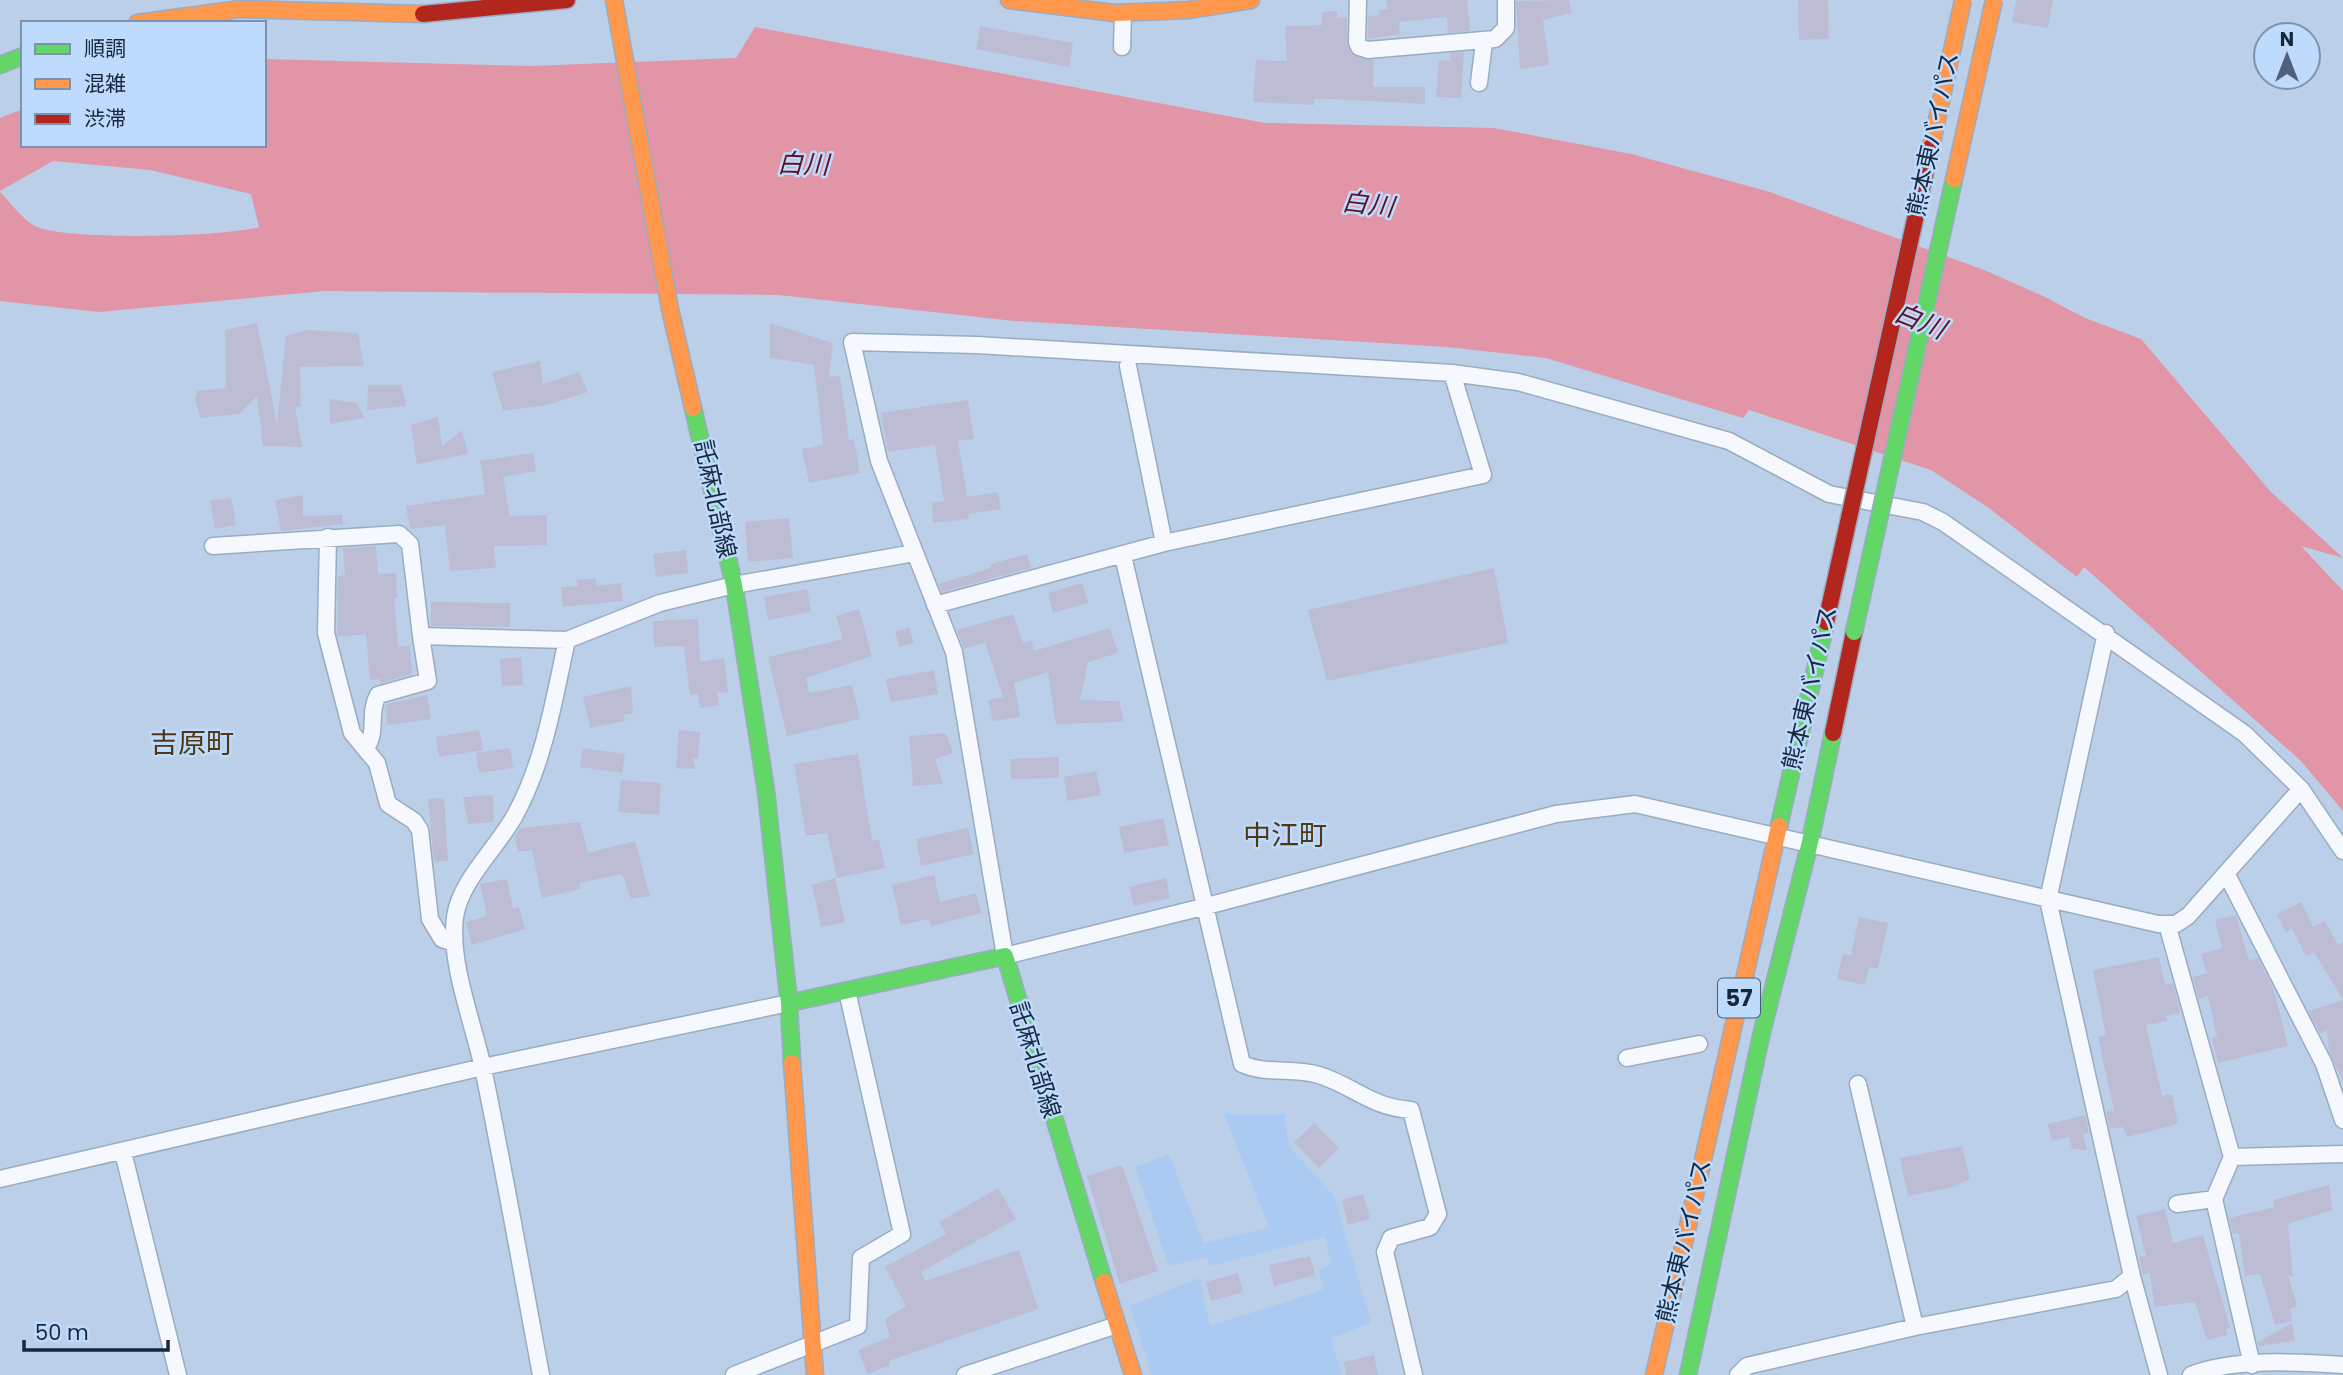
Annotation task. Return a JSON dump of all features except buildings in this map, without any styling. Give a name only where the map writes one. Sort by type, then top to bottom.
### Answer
[{"type":"main road","points":[[148,21],[239,4],[362,14],[435,13],[567,0]]},
{"type":"main road","name":"託麻北部線","points":[[614,0],[670,309],[734,585],[766,792],[789,1003],[815,1375]]},
{"type":"main road","points":[[1009,0],[1117,9],[1188,10],[1251,0]]},
{"type":"main road","name":"熊本東バイパス","points":[[1654,1375],[1826,622],[1963,0]]},
{"type":"main road","name":"熊本東バイパス","points":[[1688,1375],[1761,1036],[1810,842],[1994,0]]},
{"type":"main road","points":[[0,65],[21,57]]},
{"type":"main road","points":[[789,1003],[1005,956]]},
{"type":"main road","name":"託麻北部線","points":[[1005,956],[1133,1375]]},
{"type":"street","points":[[1358,0],[1357,41],[1363,50],[1484,42],[1504,33],[1506,0]]},
{"type":"street","points":[[1117,9],[1122,47]]},
{"type":"street","points":[[1479,83],[1484,42]]},
{"type":"street","points":[[2301,789],[2188,916],[2176,924],[2048,900],[1776,834],[1635,804],[1556,814],[1203,908],[1005,956],[954,652],[879,461],[852,342],[977,345],[1452,373],[1518,382],[1729,442],[1829,494],[1923,512],[1943,522],[2245,734],[2301,789],[2343,850]]},
{"type":"street","points":[[1128,366],[1164,543]]},
{"type":"street","points":[[935,606],[1164,543],[1483,475],[1452,373]]},
{"type":"street","points":[[213,546],[399,534],[410,544],[428,681],[378,695],[373,708],[373,735],[366,748]]},
{"type":"street","points":[[328,537],[326,632],[352,733],[377,764],[388,804],[414,821],[420,830],[429,919],[442,939],[454,943]]},
{"type":"street","points":[[421,636],[567,640],[660,603],[734,585],[914,553]]},
{"type":"street","points":[[1123,556],[1158,715],[1204,894],[1203,908],[1242,1064],[1257,1071],[1317,1074],[1387,1108],[1411,1110],[1438,1214],[1430,1227],[1391,1238],[1385,1252],[1414,1375]]},
{"type":"street","points":[[2106,634],[2048,900],[2132,1276],[2159,1375]]},
{"type":"street","points":[[541,1375],[483,1067],[454,943],[455,915],[464,892],[515,816],[538,759],[551,718],[567,640]]},
{"type":"street","points":[[2226,873],[2324,1064],[2343,1120]]},
{"type":"street","points":[[2167,924],[2232,1157],[2214,1199],[2252,1365]]},
{"type":"street","points":[[734,1375],[858,1326],[861,1258],[902,1234],[846,991]]},
{"type":"street","points":[[0,1179],[483,1067],[789,1003]]},
{"type":"street","points":[[1627,1058],[1699,1044]]},
{"type":"street","points":[[1858,1084],[1914,1327]]},
{"type":"street","points":[[123,1152],[178,1375]]},
{"type":"street","points":[[2232,1157],[2343,1154]]},
{"type":"street","points":[[2177,1204],[2214,1199]]},
{"type":"street","points":[[1738,1375],[1747,1366],[1914,1327],[2116,1289],[2132,1276]]},
{"type":"street","points":[[965,1375],[1117,1325]]},
{"type":"street","points":[[2191,1375],[2208,1368],[2252,1365],[2303,1362],[2343,1365]]},
{"type":"shaded area","points":[[1224,1114],[1285,1114],[1288,1145],[1334,1196],[1371,1323],[1331,1338],[1342,1375],[1152,1375],[1130,1306],[1199,1278],[1210,1326],[1323,1290],[1319,1271],[1331,1263],[1325,1237],[1211,1266],[1206,1257],[1169,1266],[1135,1167],[1169,1154],[1203,1243],[1269,1228]]},
{"type":"water","name":"白川","points":[[755,27],[1265,123],[1494,128],[1631,154],[1770,192],[1984,270],[2085,318],[2141,339],[2270,491],[2343,558],[2301,546],[2343,591],[2343,811],[2301,761],[2084,567],[2077,577],[1989,508],[1931,470],[1749,410],[1743,418],[1546,358],[1447,347],[1014,321],[779,295],[325,291],[99,312],[0,301],[0,192],[30,223],[52,231],[145,236],[214,233],[259,227],[251,194],[150,170],[53,161],[0,191],[0,118],[21,110],[21,147],[266,147],[266,59],[531,66],[736,58]]},
{"type":"traffic: fast","points":[[0,65],[21,57]]},
{"type":"traffic: fast","points":[[1854,632],[1954,179]]},
{"type":"traffic: fast","points":[[693,408],[734,585],[766,791],[789,1003],[792,1063]]},
{"type":"traffic: fast","points":[[1779,826],[1826,622]]},
{"type":"traffic: fast","points":[[1688,1375],[1761,1036],[1810,842],[1833,733]]},
{"type":"traffic: fast","points":[[789,1003],[1005,956],[1104,1282]]},
{"type":"traffic: slow","points":[[614,0],[670,309],[693,408]]},
{"type":"traffic: slow","points":[[1009,0],[1114,13],[1188,10],[1251,0]]},
{"type":"traffic: slow","points":[[1931,147],[1963,0]]},
{"type":"traffic: slow","points":[[1954,179],[1994,0]]},
{"type":"traffic: slow","points":[[152,21],[240,9],[423,14]]},
{"type":"traffic: slow","points":[[1654,1375],[1779,826]]},
{"type":"traffic: slow","points":[[792,1063],[815,1375]]},
{"type":"traffic: slow","points":[[1104,1282],[1133,1375]]},
{"type":"traffic: jam","points":[[423,14],[567,0]]},
{"type":"traffic: jam","points":[[1826,622],[1931,147]]},
{"type":"traffic: jam","points":[[1833,733],[1854,632]]},
{"type":"district","name":"吉原町","points":[[192,743]]},
{"type":"district","name":"中江町","points":[[1285,835]]}]
